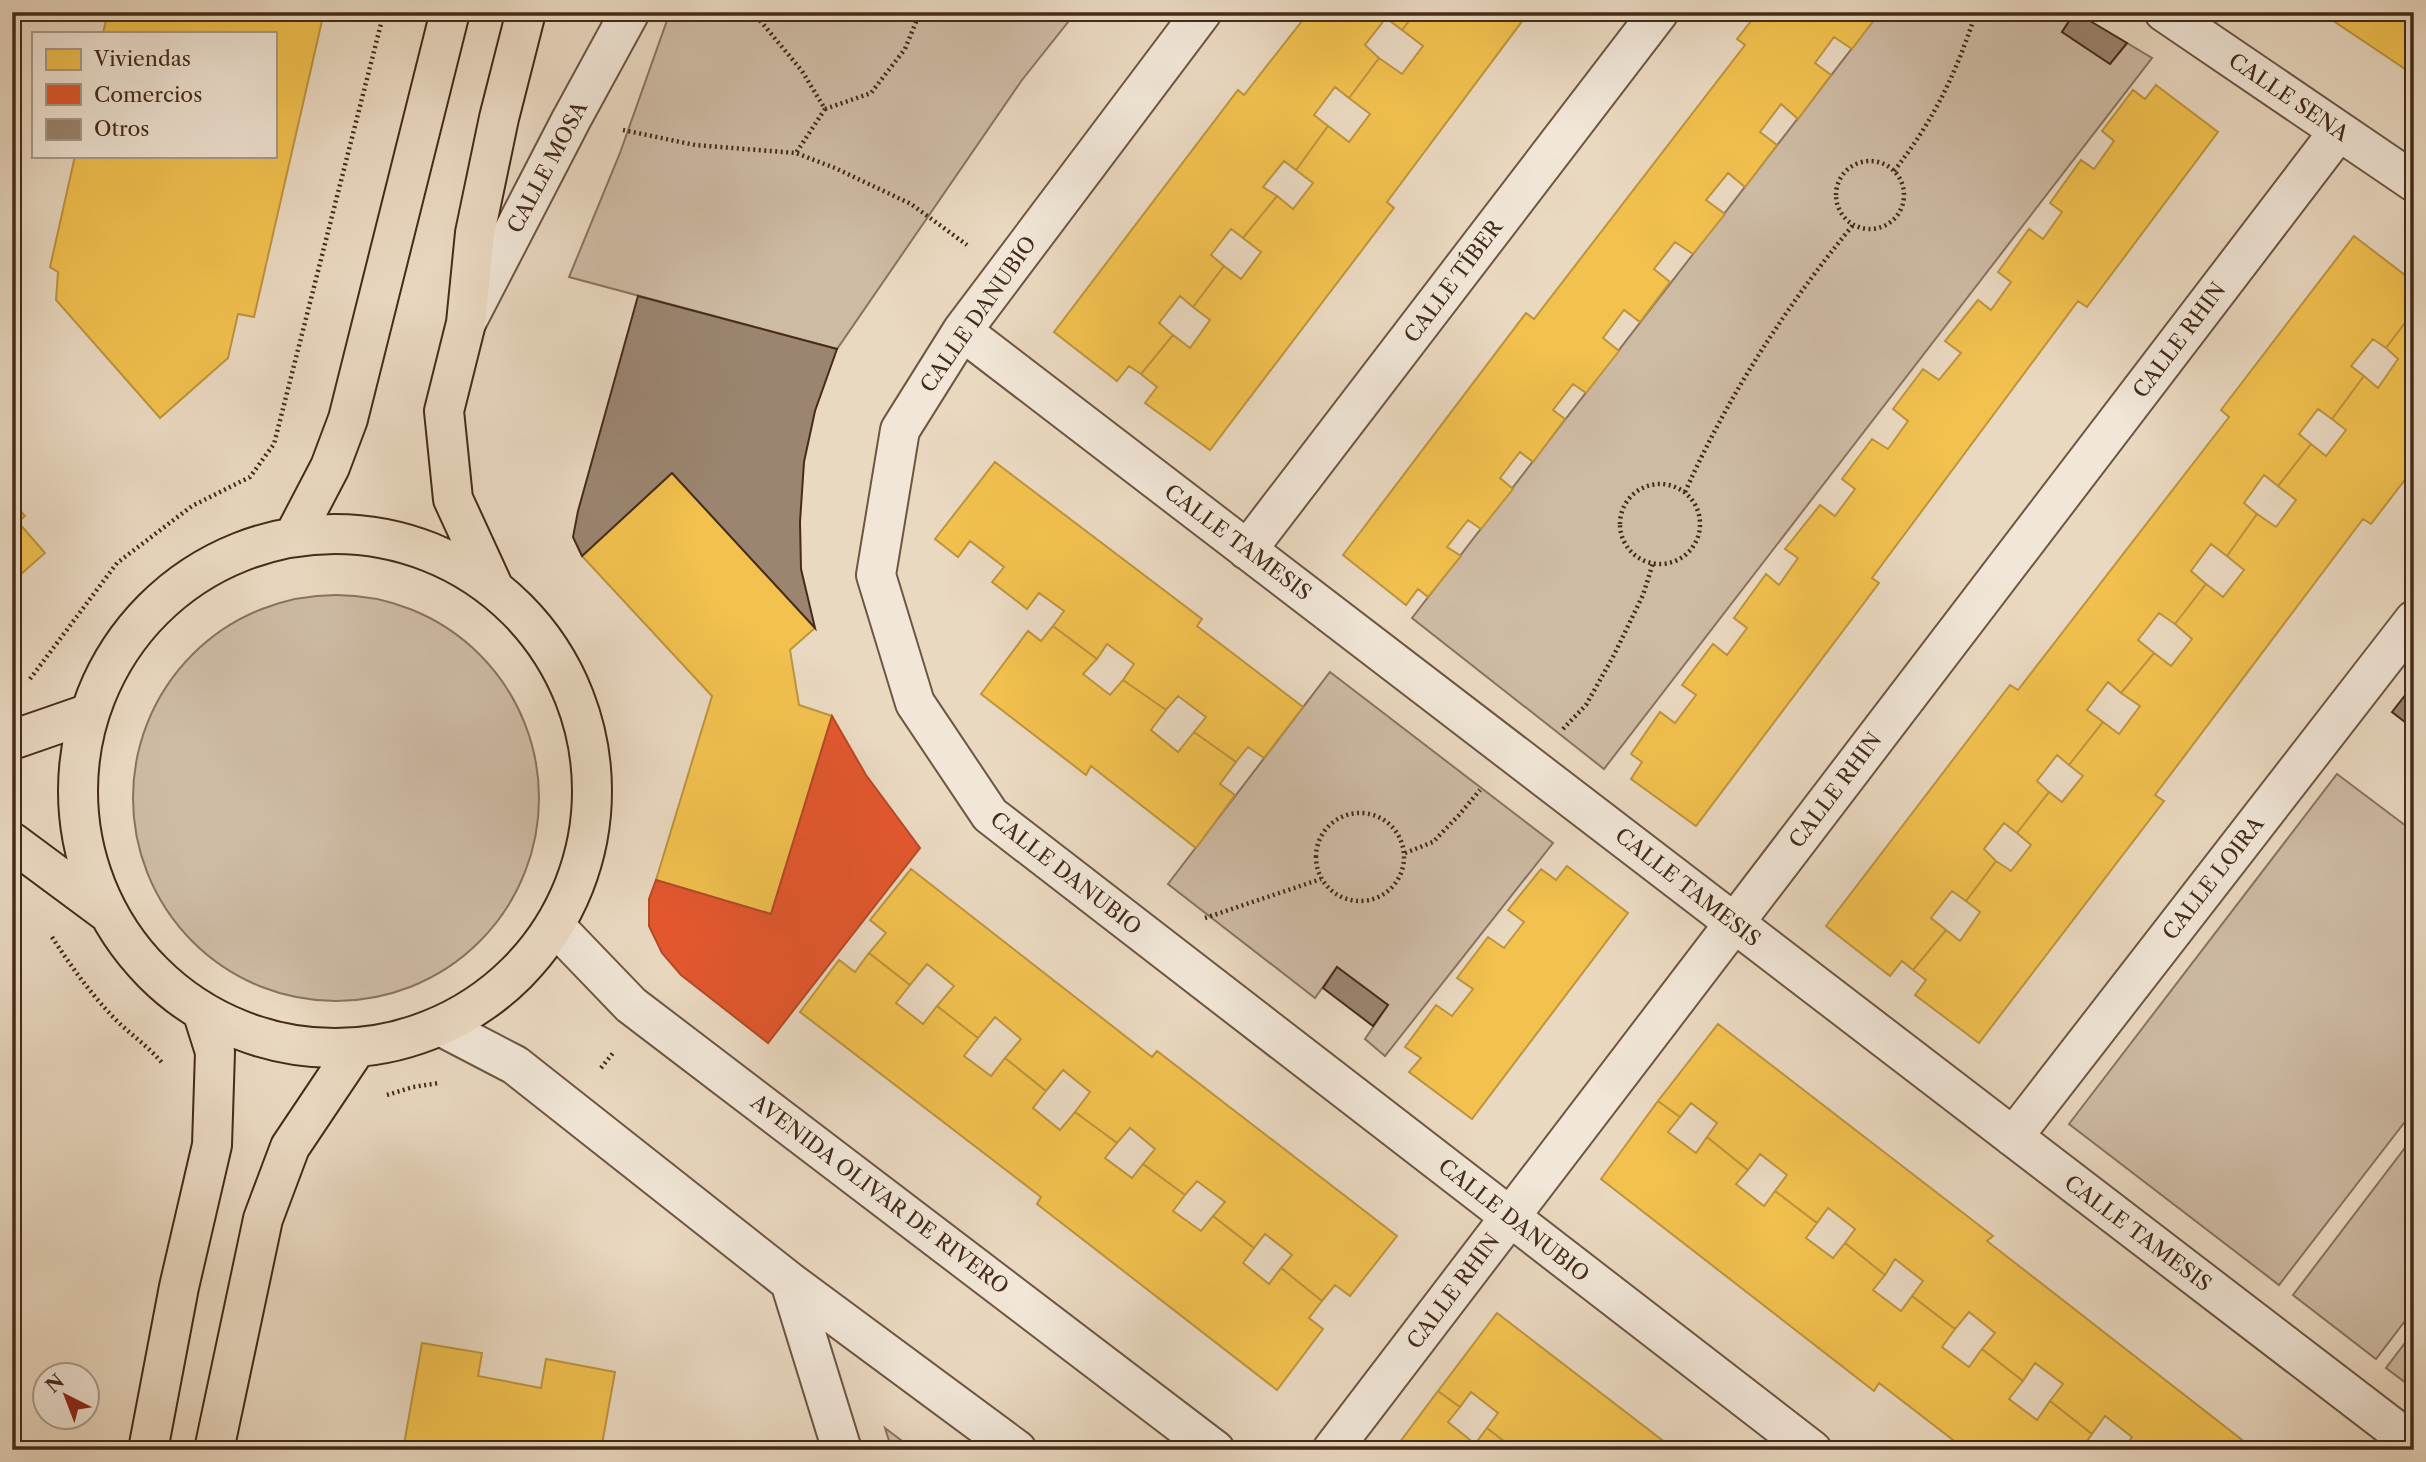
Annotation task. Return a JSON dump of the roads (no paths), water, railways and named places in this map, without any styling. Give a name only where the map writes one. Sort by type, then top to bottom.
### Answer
[{"type":"main road","points":[[294,536],[330,467],[348,419],[450,12]]},
{"type":"main road","points":[[12,842],[105,911],[159,982],[203,1014],[286,1046],[355,1049],[442,1027],[516,976],[555,926],[587,854],[594,805],[583,715],[566,671],[492,584],[453,499],[444,411],[466,323],[475,233],[499,118],[526,12]]},
{"type":"main road","points":[[105,911],[78,824],[87,714],[106,671],[161,600],[209,566],[294,536],[360,533],[412,544],[492,584]]},
{"type":"main road","points":[[12,740],[87,714]]},
{"type":"main road","points":[[148,1450],[179,1287],[212,1145],[215,1052],[203,1014]]},
{"type":"main road","points":[[214,1450],[264,1219],[290,1147],[355,1049]]},
{"type":"street","name":"CALLE MOSA","points":[[466,323],[571,120],[631,12]]},
{"type":"street","name":"CALLE DANUBIO","points":[[1202,12],[962,331],[900,430],[876,575],[915,703],[989,815],[1812,1450]]},
{"type":"street","name":"CALLE TÍBER","points":[[1247,550],[1659,12]]},
{"type":"street","name":"CALLE SENA","points":[[2164,12],[2414,182]]},
{"type":"street","name":"CALLE RHIN","points":[[1332,1450],[2339,131]]},
{"type":"street","name":"CALLE TAMESIS","points":[[962,331],[2414,1444]]},
{"type":"street","name":"CALLE LOIRA","points":[[2013,1137],[2414,620]]},
{"type":"street","name":"AVENIDA OLIVAR DE RIVERO","points":[[555,926],[631,1005],[1215,1450]]},
{"type":"street","points":[[442,1027],[515,1065],[790,1282],[1017,1450]]},
{"type":"street","points":[[790,1282],[842,1450]]}]
